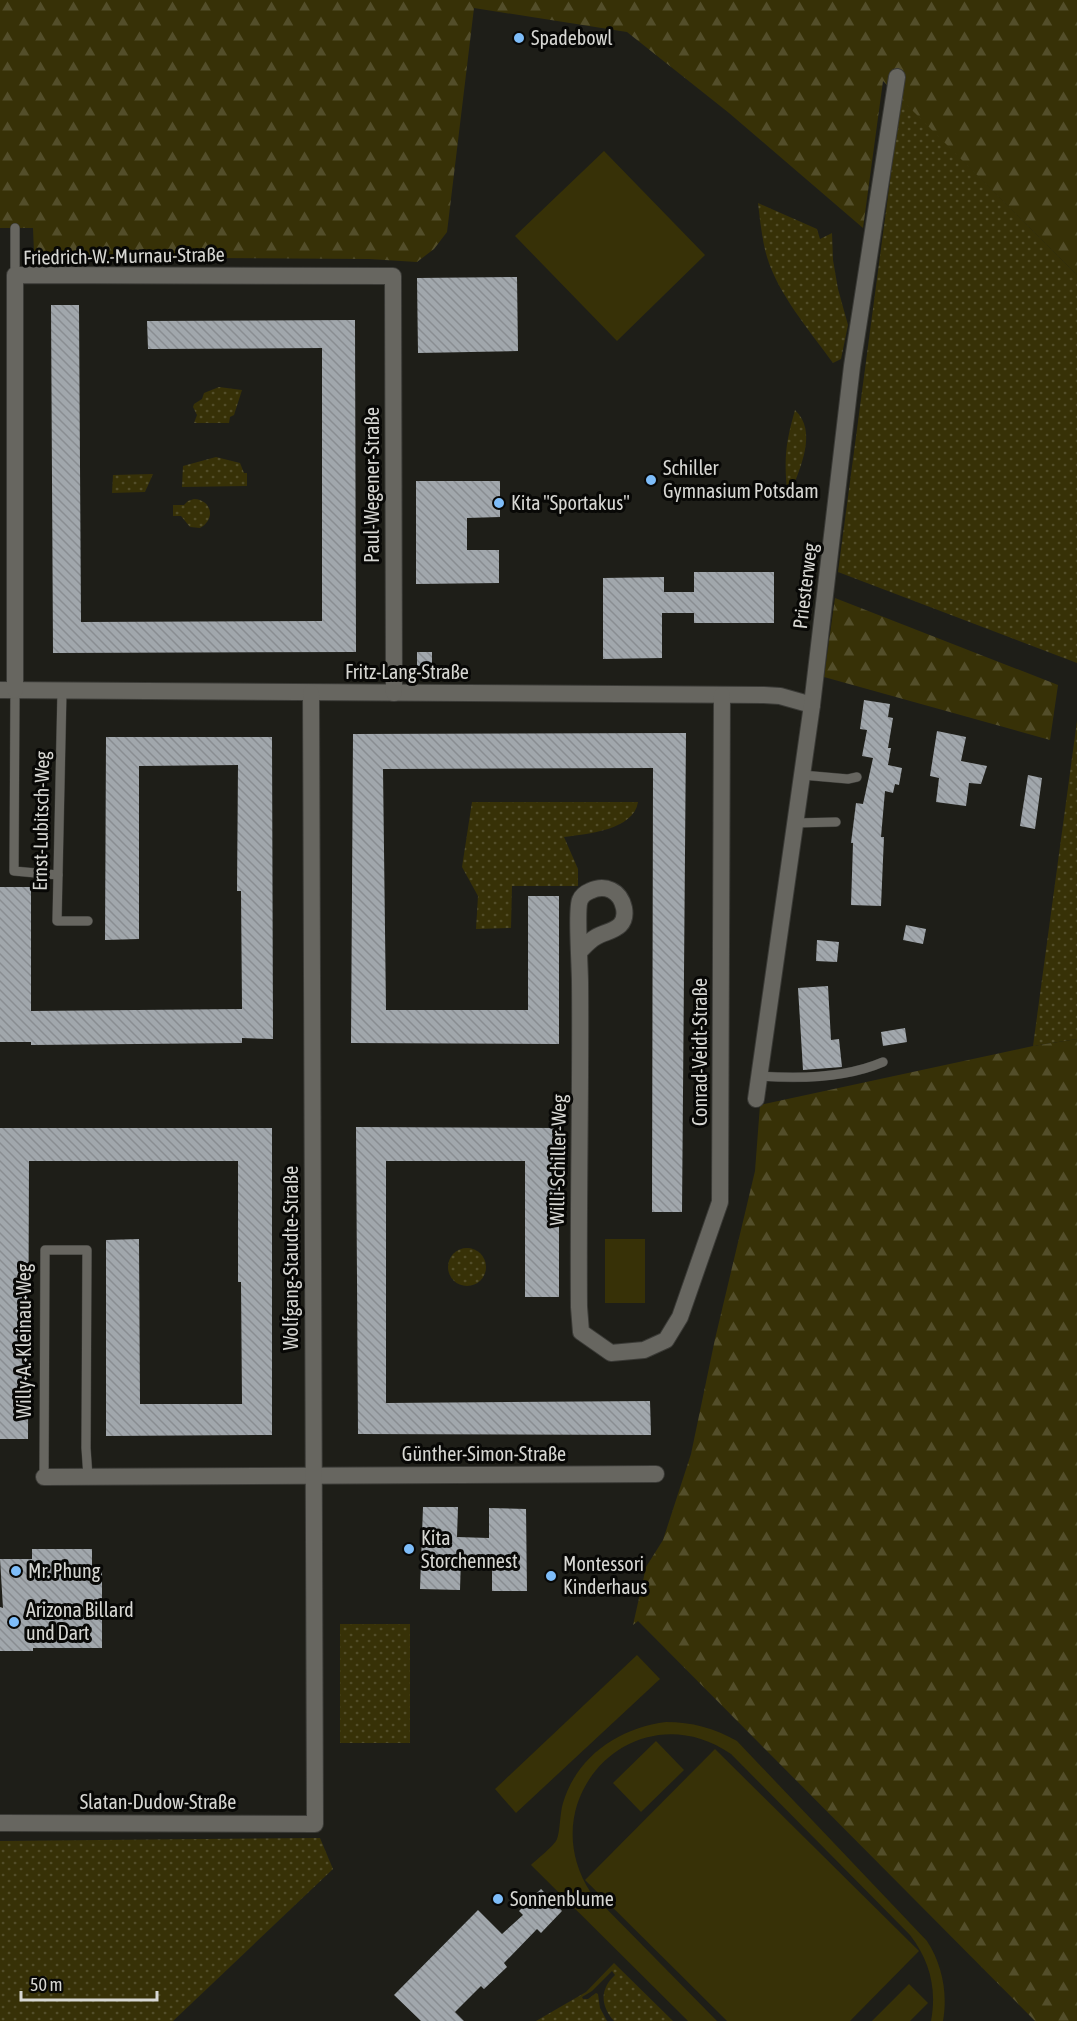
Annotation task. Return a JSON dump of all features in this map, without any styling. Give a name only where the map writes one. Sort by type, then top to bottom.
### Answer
[{"type":"street","name":"Priesterweg","points":[[756,1100],[812,705],[852,366],[897,77]]},
{"type":"street","name":"Friedrich-W.-Murnau-Straße","points":[[8,690],[15,275],[393,276]]},
{"type":"street","name":"Paul-Wegener-Straße","points":[[393,276],[393,693]]},
{"type":"street","name":"Fritz-Lang-Straße","points":[[8,690],[780,696],[812,705]]},
{"type":"street","name":"Wolfgang-Staudte-Straße","points":[[311,693],[315,1824]]},
{"type":"street","name":"Conrad-Veidt-Straße","points":[[611,1353],[644,1350],[666,1340],[680,1317],[720,1202],[722,695]]},
{"type":"street","name":"Willi-Schiller-Weg","points":[[579,952],[579,1307],[581,1332],[611,1353]]},
{"type":"street","name":"Günther-Simon-Straße","points":[[313,1476],[656,1473]]},
{"type":"street","name":"Willy-A.-Kleinau-Weg","points":[[44,1477],[313,1476]]},
{"type":"street","name":"Slatan-Dudow-Straße","points":[[0,1823],[315,1824]]},
{"type":"lane","points":[[15,228],[15,275]]},
{"type":"lane","points":[[8,690],[14,871],[58,874]]},
{"type":"lane","name":"Ernst-Lubitsch-Weg","points":[[62,691],[57,921],[88,921]]},
{"type":"lane","points":[[802,775],[848,779],[857,777]]},
{"type":"lane","points":[[795,823],[836,822]]},
{"type":"lane","points":[[759,1076],[800,1077],[844,1072],[883,1062]]},
{"type":"lane","name":"Willy-A.-Kleinau-Weg","points":[[44,1477],[45,1250],[87,1250],[86,1448],[88,1477]]},
{"type":"green space","points":[[0,0],[1077,0],[1077,275],[883,81],[863,228],[729,113],[627,32],[474,8],[447,232],[434,249],[417,262],[369,259],[40,257],[34,253],[33,228],[0,228]]},
{"type":"green space","points":[[901,98],[1077,275],[1077,663],[838,572]]},
{"type":"green space","points":[[604,151],[705,255],[617,341],[515,236]]},
{"type":"green space","points":[[758,203],[817,229],[820,239],[832,233],[833,260],[838,289],[848,325],[841,359],[833,363],[796,312],[772,271],[764,244]]},
{"type":"green space","points":[[219,387],[242,390],[229,423],[194,423],[197,415],[194,404],[202,399],[204,393]]},
{"type":"green space","points":[[795,410],[802,419],[806,439],[802,461],[791,493],[787,490],[786,458]]},
{"type":"green space","points":[[216,457],[240,463],[244,473],[247,473],[247,486],[182,487],[183,466]]},
{"type":"green space","points":[[153,474],[145,492],[112,493],[113,475]]},
{"type":"green space","points":[[194,499],[205,503],[210,511],[208,520],[200,528],[190,527],[181,516],[173,516],[173,505],[184,505]]},
{"type":"green space","points":[[835,598],[1058,685],[1050,740],[824,677]]},
{"type":"green space","points":[[1077,721],[1077,1039],[1033,1046]]},
{"type":"green space","points":[[472,802],[638,802],[635,811],[619,825],[596,832],[564,837],[578,869],[578,886],[512,886],[511,928],[476,929],[478,896],[462,867]]},
{"type":"green space","points":[[1077,1039],[1077,2021],[1035,2021],[638,1621],[633,1625],[646,1567],[663,1540],[691,1454],[715,1339],[755,1171],[760,1105],[1033,1046]]},
{"type":"green space","points":[[605,1239],[645,1239],[645,1303],[605,1303]]},
{"type":"green space","points":[[467,1248],[480,1254],[486,1267],[480,1280],[467,1286],[454,1280],[448,1267],[454,1254]]},
{"type":"green space","points":[[340,1624],[410,1624],[410,1743],[340,1743]]},
{"type":"green space","points":[[637,1655],[660,1679],[516,1813],[495,1789]]},
{"type":"green space","points":[[666,1722],[703,1727],[737,1741],[927,1941],[937,1959],[944,1989],[943,2021],[931,2021],[933,1998],[930,1976],[923,1955],[910,1935],[731,1754],[695,1737],[660,1735],[629,1744],[602,1763],[583,1790],[573,1822],[575,1857],[591,1893],[717,2021],[688,2021],[531,1865],[557,1839],[562,1807],[570,1786],[578,1771],[589,1758],[616,1738],[649,1725]]},
{"type":"green space","points":[[656,1741],[684,1770],[641,1812],[613,1783]]},
{"type":"green space","points":[[715,1749],[919,1951],[850,2021],[727,2021],[585,1880]]},
{"type":"green space","points":[[320,1838],[333,1869],[173,2021],[0,2021],[0,1841]]},
{"type":"green space","points":[[614,1963],[673,2021],[614,2021],[604,2003],[604,1991],[615,1975],[612,1971],[592,1991],[582,1997],[588,1999],[598,1994],[600,2008],[607,2021],[536,2021],[586,1992]]},
{"type":"green space","points":[[909,1984],[928,2003],[910,2021],[872,2021]]},
{"type":"building","points":[[517,277],[518,351],[418,353],[417,278]]},
{"type":"building","points":[[51,305],[79,305],[81,622],[322,621],[322,348],[148,349],[147,321],[355,320],[356,652],[53,653]]},
{"type":"building","points":[[416,481],[500,481],[500,517],[467,518],[467,550],[499,550],[499,583],[416,584]]},
{"type":"building","points":[[694,572],[774,572],[774,623],[694,623],[694,613],[662,613],[662,658],[603,659],[603,578],[664,577],[664,592],[694,592]]},
{"type":"building","points":[[417,652],[432,652],[432,666],[417,666]]},
{"type":"building","points":[[864,700],[890,704],[888,717],[893,718],[888,765],[902,768],[899,785],[895,784],[893,793],[885,791],[881,837],[884,837],[881,906],[851,905],[853,843],[851,843],[856,803],[863,804],[873,758],[862,756],[867,730],[860,729]]},
{"type":"building","points":[[937,731],[966,737],[961,761],[987,766],[981,784],[969,783],[966,806],[936,802],[939,778],[930,776]]},
{"type":"building","points":[[686,733],[682,1212],[652,1212],[653,768],[383,769],[386,1010],[528,1010],[528,896],[559,896],[559,1044],[351,1043],[353,734]]},
{"type":"building","points":[[106,737],[272,737],[273,1039],[242,1038],[242,1043],[31,1045],[31,1042],[0,1042],[0,887],[31,887],[31,1011],[242,1009],[241,891],[237,891],[238,765],[139,766],[139,939],[105,940]]},
{"type":"building","points":[[1028,775],[1042,778],[1035,829],[1020,826]]},
{"type":"building","points":[[906,925],[926,929],[923,944],[903,940]]},
{"type":"building","points":[[817,940],[839,942],[837,962],[816,961]]},
{"type":"building","points":[[828,986],[831,1040],[839,1039],[842,1067],[803,1070],[798,988]]},
{"type":"building","points":[[905,1028],[907,1042],[883,1046],[881,1032]]},
{"type":"building","points":[[356,1127],[559,1128],[559,1297],[525,1297],[525,1161],[386,1161],[386,1403],[650,1401],[651,1435],[358,1434]]},
{"type":"building","points":[[0,1128],[272,1128],[272,1435],[106,1436],[106,1240],[139,1239],[140,1404],[242,1404],[241,1282],[238,1282],[238,1161],[29,1161],[28,1439],[0,1439]]},
{"type":"building","points":[[423,1507],[458,1507],[457,1537],[489,1538],[489,1508],[526,1509],[527,1591],[492,1591],[492,1557],[461,1557],[460,1590],[420,1589]]},
{"type":"building","points":[[32,1549],[92,1549],[92,1571],[102,1572],[102,1648],[33,1648],[33,1651],[0,1651],[0,1607],[3,1608],[0,1559],[32,1559]]},
{"type":"building","points":[[541,1889],[562,1911],[541,1933],[537,1929],[504,1963],[507,1967],[484,1989],[481,1986],[455,2012],[464,2021],[421,2021],[394,1995],[478,1910],[502,1934],[523,1915],[519,1911]]},
{"type":"place","name":"Spadebowl","points":[[519,38]]},
{"type":"place","name":"Schiller Gymnasium Potsdam","points":[[651,480]]},
{"type":"place","name":"Kita \"Sportakus\"","points":[[499,503]]},
{"type":"place","name":"Kita Storchennest","points":[[409,1549]]},
{"type":"place","name":"Mr. Phung","points":[[16,1571]]},
{"type":"place","name":"Montessori Kinderhaus","points":[[551,1576]]},
{"type":"place","name":"Arizona Billard und Dart","points":[[14,1622]]},
{"type":"place","name":"Sonnenblume","points":[[498,1899]]}]
